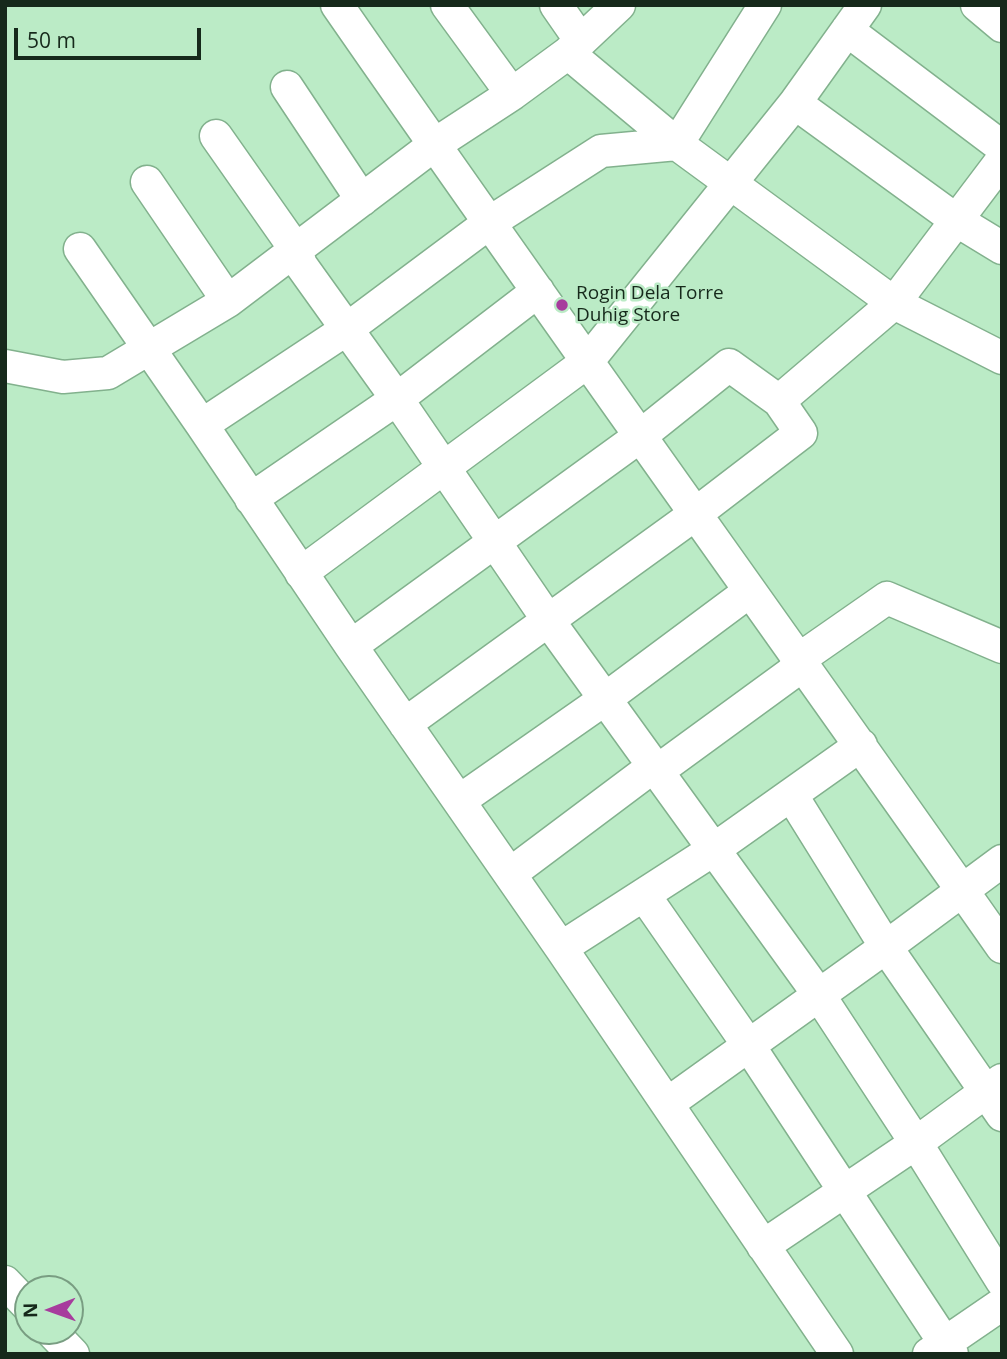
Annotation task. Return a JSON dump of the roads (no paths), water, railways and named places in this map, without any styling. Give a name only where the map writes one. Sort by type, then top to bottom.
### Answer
[{"type":"street","points":[[337,5],[694,515],[861,745],[1002,947]]},
{"type":"street","points":[[447,5],[512,94]]},
{"type":"street","points":[[556,5],[575,47],[677,144],[894,303],[1002,358]]},
{"type":"street","points":[[11,372],[63,377],[108,373],[228,300],[434,145],[512,94],[575,47],[619,5]]},
{"type":"street","points":[[677,144],[765,5]]},
{"type":"street","points":[[977,5],[1002,26]]},
{"type":"street","points":[[301,573],[587,362],[795,103],[856,18],[1002,147]]},
{"type":"street","points":[[287,87],[362,200]]},
{"type":"street","points":[[795,103],[956,220],[1002,248]]},
{"type":"street","points":[[216,136],[296,250],[301,265],[397,399],[548,620],[819,995],[1002,1281]]},
{"type":"street","points":[[202,425],[347,329],[489,223],[601,151],[677,144]]},
{"type":"street","points":[[779,401],[894,303],[1002,160]]},
{"type":"street","points":[[147,182],[228,300]]},
{"type":"street","points":[[80,249],[837,1354]]},
{"type":"street","points":[[251,499],[397,399],[538,292]]},
{"type":"street","points":[[351,646],[639,437],[729,365],[779,401],[801,433],[694,515],[405,724]]},
{"type":"street","points":[[459,801],[605,699],[750,591]]},
{"type":"street","points":[[510,874],[654,766],[667,764],[793,672],[798,660],[887,598],[1002,647]]},
{"type":"street","points":[[561,948],[713,850],[861,745]]},
{"type":"street","points":[[763,1246],[916,1143],[996,1096],[886,947],[792,796]]},
{"type":"street","points":[[667,1104],[1002,860]]},
{"type":"street","points":[[644,895],[749,1046],[942,1350],[1002,1304]]},
{"type":"place","name":"Rogin Dela Torre Duhig Store","points":[[562,305]]}]
